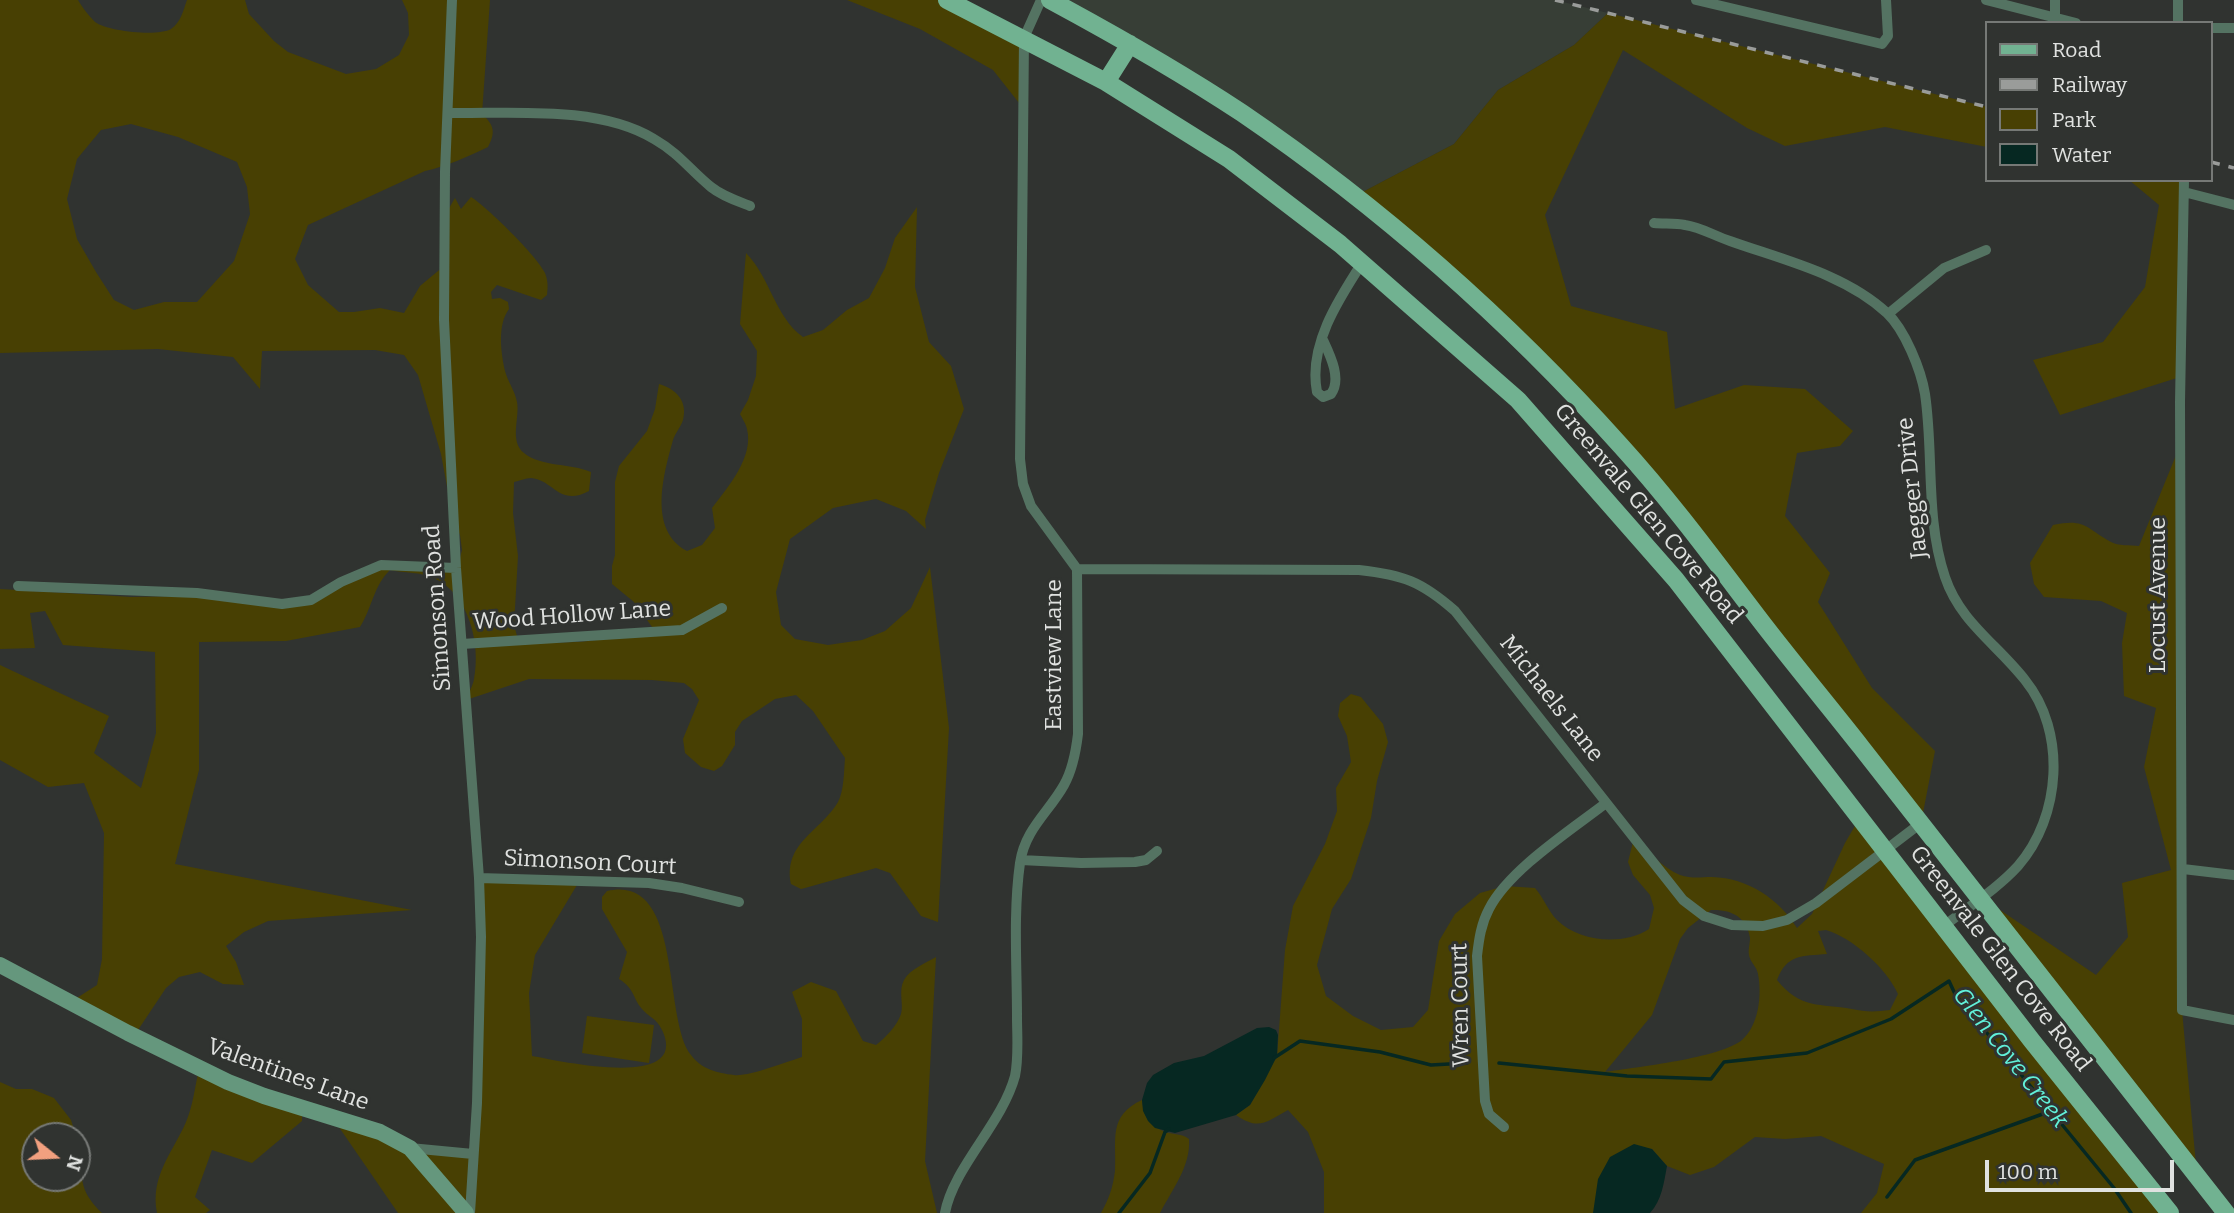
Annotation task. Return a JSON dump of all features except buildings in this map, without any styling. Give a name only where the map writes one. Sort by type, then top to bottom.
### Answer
[{"type":"main road","name":"Greenvale Glen Cove Road","points":[[947,0],[1106,82],[1229,159],[1362,263],[1518,400],[1563,448],[1676,580],[1884,851],[2170,1213]]},
{"type":"main road","name":"Greenvale Glen Cove Road","points":[[1050,0],[1130,44],[1240,113],[1351,194],[1490,314],[1573,393],[1701,540],[1762,623],[1981,897],[2226,1213]]},
{"type":"main road","points":[[1106,82],[1130,44]]},
{"type":"street","name":"Simonson Road","points":[[452,0],[444,320],[456,569],[479,878],[480,1011],[477,1102],[468,1213]]},
{"type":"street","name":"Eastview Lane","points":[[945,1213],[962,1174],[1006,1102],[1015,1074],[1017,900],[1021,860],[1027,837],[1066,782],[1075,757],[1078,734],[1077,569],[1031,506],[1023,484],[1020,459],[1024,38],[1041,0]]},
{"type":"street","points":[[1696,0],[1882,44],[1888,36],[1886,0]]},
{"type":"street","points":[[1986,0],[2068,21]]},
{"type":"street","points":[[2055,0],[2055,18]]},
{"type":"street","points":[[2178,0],[2178,21]]},
{"type":"street","points":[[2213,28],[2234,28]]},
{"type":"street","points":[[448,113],[545,115],[609,121],[652,137],[678,154],[712,188],[750,206]]},
{"type":"street","name":"Locust Avenue","points":[[2184,182],[2179,402],[2182,1010],[2234,1020]]},
{"type":"street","points":[[2184,192],[2234,205]]},
{"type":"street","name":"Jaegger Drive","points":[[1654,223],[1686,225],[1795,263],[1852,288],[1888,314],[1915,360],[1925,393],[1934,526],[1946,579],[1955,599],[1974,628],[2027,682],[2044,714],[2052,746],[2054,771],[2051,799],[2041,827],[2019,865],[1944,926]]},
{"type":"street","points":[[1888,314],[1944,268],[1986,250]]},
{"type":"street","points":[[1323,340],[1333,311],[1362,263]]},
{"type":"street","points":[[18,586],[197,593],[282,604],[311,600],[341,582],[381,565],[456,569]]},
{"type":"street","name":"Michaels Lane","points":[[1077,569],[1359,570],[1410,579],[1433,591],[1455,611],[1683,900],[1704,916],[1732,925],[1763,926],[1787,920],[1816,903],[1922,823]]},
{"type":"street","name":"Wood Hollow Lane","points":[[462,644],[682,630],[722,608]]},
{"type":"street","name":"Wren Court","points":[[1504,1127],[1489,1114],[1485,1101],[1477,956],[1479,933],[1490,907],[1505,886],[1538,856],[1606,803]]},
{"type":"street","points":[[1021,860],[1135,862],[1146,860],[1157,851]]},
{"type":"street","points":[[2183,869],[2234,875]]},
{"type":"street","name":"Simonson Court","points":[[479,878],[649,883],[682,887],[739,902]]},
{"type":"street","name":"Valentines Lane","points":[[0,965],[228,1082],[380,1132],[410,1148],[468,1213]]},
{"type":"street","points":[[410,1148],[473,1154]]},
{"type":"shaded area","points":[[1047,0],[1555,0],[1608,13],[1574,45],[1498,90],[1454,144],[1355,196],[1270,132]]},
{"type":"green space","points":[[0,0],[78,0],[93,20],[101,25],[155,33],[174,26],[187,0],[245,0],[249,14],[288,52],[346,74],[376,69],[399,55],[409,35],[408,13],[402,0],[490,0],[482,114],[492,129],[488,147],[425,171],[308,225],[295,259],[308,285],[339,312],[380,308],[404,313],[420,286],[444,266],[445,215],[455,198],[461,209],[471,197],[532,255],[545,273],[547,295],[541,300],[497,285],[491,292],[492,299],[500,298],[508,302],[509,309],[501,331],[501,348],[505,371],[517,402],[517,442],[524,453],[539,461],[591,472],[589,491],[579,495],[564,494],[531,478],[514,482],[513,513],[518,556],[514,625],[517,636],[546,642],[564,643],[624,636],[655,631],[634,602],[612,584],[615,555],[615,482],[619,466],[647,431],[655,409],[659,384],[671,389],[684,407],[683,420],[673,440],[665,470],[662,501],[667,530],[675,542],[687,551],[702,545],[715,528],[712,508],[738,471],[747,450],[747,429],[740,414],[756,376],[757,351],[740,324],[746,253],[761,273],[786,319],[803,337],[823,330],[847,310],[869,298],[885,268],[895,238],[917,207],[915,287],[929,342],[951,366],[964,409],[939,473],[925,520],[926,529],[906,511],[876,499],[833,508],[790,539],[776,592],[781,625],[795,639],[828,645],[862,640],[885,631],[911,608],[930,567],[949,728],[938,922],[921,916],[890,873],[876,868],[801,889],[791,884],[792,858],[838,802],[845,758],[813,711],[796,695],[775,699],[742,721],[735,732],[735,745],[722,766],[714,771],[701,767],[685,753],[683,739],[699,700],[684,683],[652,680],[529,679],[466,700],[473,684],[476,651],[470,621],[464,608],[446,585],[434,578],[390,570],[380,583],[360,627],[286,641],[199,642],[199,770],[175,864],[412,910],[268,921],[244,932],[226,946],[236,962],[244,985],[223,984],[200,972],[179,977],[166,988],[134,1036],[69,1003],[97,985],[102,959],[104,833],[84,783],[48,787],[0,760],[0,665],[109,716],[94,753],[141,788],[156,733],[155,652],[63,645],[45,611],[30,613],[35,648],[0,649],[0,589],[131,597],[193,596],[284,607],[381,567],[458,566],[462,550],[460,535],[453,519],[441,454],[418,375],[404,355],[375,350],[262,351],[260,389],[233,357],[158,349],[0,353]],"holes":[[[131,124],[178,137],[237,162],[247,187],[250,214],[234,261],[197,302],[164,302],[134,310],[114,300],[77,239],[67,199],[77,159],[101,130]]]},
{"type":"green space","points":[[847,0],[947,0],[1024,38],[1023,108],[993,70],[920,29]]},
{"type":"green space","points":[[1608,13],[1986,107],[1986,147],[1885,127],[1785,146],[1747,128],[1623,50],[1545,215],[1571,306],[1667,332],[1675,409],[1744,385],[1805,389],[1853,431],[1840,446],[1797,453],[1785,516],[1830,573],[1818,602],[1872,688],[1935,751],[1921,823],[1624,449],[1355,196],[1454,144],[1498,90],[1574,45]]},
{"type":"green space","points":[[2131,182],[2184,182],[2180,377],[2060,415],[2033,360],[2103,342],[2145,287],[2159,205]]},
{"type":"green space","points":[[2179,448],[2182,1010],[2197,1176],[1981,897],[2096,975],[2128,937],[2122,883],[2171,870],[2144,767],[2156,708],[2124,696],[2122,643],[2127,613],[2101,601],[2044,597],[2034,584],[2030,563],[2053,525],[2064,523],[2085,526],[2114,543],[2139,546]]},
{"type":"green space","points":[[1351,694],[1361,697],[1383,724],[1388,742],[1377,781],[1371,818],[1351,879],[1332,909],[1317,965],[1326,996],[1353,1016],[1381,1030],[1413,1027],[1428,1010],[1439,941],[1455,914],[1480,893],[1505,886],[1535,888],[1557,920],[1589,937],[1627,938],[1649,929],[1654,908],[1650,895],[1633,875],[1628,862],[1634,838],[1661,863],[1680,875],[1725,878],[1761,892],[1781,908],[1797,928],[1812,914],[1859,819],[2170,1213],[1861,1213],[1877,1193],[1884,1164],[1821,1136],[1785,1139],[1755,1137],[1714,1167],[1690,1175],[1667,1166],[1652,1149],[1593,1213],[1324,1213],[1324,1172],[1308,1132],[1288,1110],[1257,1124],[1236,1115],[1250,1105],[1277,1056],[1285,950],[1293,906],[1325,844],[1337,811],[1336,788],[1351,762],[1347,736],[1338,716],[1340,703]],"holes":[[[1711,910],[1725,911],[1737,916],[1748,931],[1749,955],[1757,971],[1760,991],[1756,1018],[1748,1034],[1742,1040],[1716,1052],[1605,1072],[1652,1015],[1680,939],[1688,928]],[[1826,930],[1858,947],[1878,965],[1898,994],[1890,1010],[1866,1011],[1812,1004],[1794,996],[1777,980],[1786,965],[1796,958],[1827,954],[1818,931]]]},
{"type":"green space","points":[[479,878],[577,885],[535,955],[529,993],[532,1056],[566,1062],[616,1068],[639,1067],[656,1061],[666,1050],[661,1027],[642,1009],[631,990],[619,979],[627,952],[602,909],[602,897],[607,891],[632,891],[649,904],[660,925],[667,952],[682,1037],[695,1060],[710,1070],[722,1073],[748,1074],[802,1057],[802,1019],[792,992],[811,982],[836,991],[863,1041],[876,1045],[899,1018],[904,980],[914,969],[936,957],[925,1161],[937,1213],[398,1213],[332,1117],[410,1148],[473,1154]]},
{"type":"green space","points":[[587,1016],[654,1025],[649,1063],[582,1053]]},
{"type":"green space","points":[[199,1069],[302,1107],[302,1121],[252,1163],[212,1150],[195,1197],[210,1210],[206,1213],[157,1213],[159,1176],[188,1116]]},
{"type":"green space","points":[[0,1082],[16,1089],[32,1089],[54,1098],[72,1122],[21,1122],[21,1192],[86,1192],[92,1203],[102,1213],[0,1213]]},
{"type":"green space","points":[[1142,1100],[1144,1111],[1152,1124],[1166,1132],[1189,1139],[1184,1168],[1160,1213],[1101,1213],[1115,1171],[1116,1130],[1123,1114]]},
{"type":"water","points":[[1269,1027],[1276,1030],[1278,1035],[1277,1056],[1250,1105],[1236,1115],[1175,1133],[1155,1128],[1148,1121],[1142,1100],[1147,1083],[1153,1075],[1174,1063],[1204,1056],[1257,1028]]},
{"type":"water","points":[[1634,1144],[1652,1149],[1667,1166],[1662,1191],[1654,1208],[1650,1213],[1593,1213],[1598,1179],[1610,1157]]},
{"type":"waterway","name":"Glen Cove Creek","points":[[1499,1063],[1627,1076],[1711,1079],[1724,1062],[1807,1053],[1891,1019],[1949,981],[1955,994],[2114,1188],[2131,1213]]},
{"type":"waterway","name":"Glen Cove Creek","points":[[1274,1058],[1300,1041],[1380,1052],[1431,1065],[1467,1063]]},
{"type":"waterway","points":[[1887,1197],[1915,1160],[2051,1111]]},
{"type":"waterway","name":"Glen Cove Creek","points":[[1119,1213],[1150,1173],[1165,1132],[1169,1129]]},
{"type":"railway","points":[[1555,0],[1986,107]]},
{"type":"railway","points":[[2213,163],[2234,168]]}]
